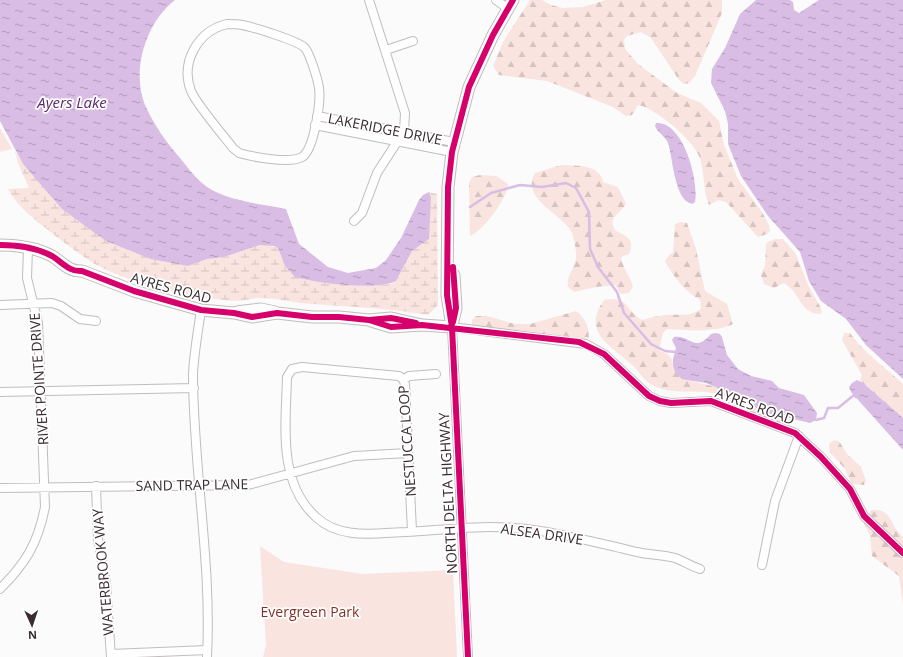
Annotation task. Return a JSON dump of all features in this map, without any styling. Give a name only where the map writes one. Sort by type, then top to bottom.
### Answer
[{"type":"street","points":[[354,221],[364,210],[377,173],[404,131],[405,113],[369,0]]},
{"type":"street","points":[[496,0],[510,4]]},
{"type":"street","name":"NORTH DELTA HIGHWAY","points":[[468,657],[452,328],[447,295],[449,253],[448,187],[453,147],[469,87],[510,4]]},
{"type":"street","points":[[227,24],[240,24],[302,46],[308,53],[319,88],[315,125],[309,149],[304,156],[296,160],[284,160],[243,154],[236,151],[192,91],[189,69],[197,44],[214,29],[227,24]]},
{"type":"street","points":[[386,50],[413,41]]},
{"type":"street","name":"LAKERIDGE DRIVE","points":[[317,116],[404,131],[453,147]]},
{"type":"street","name":"LAKERIDGE DRIVE","points":[[315,125],[397,140],[453,147]]},
{"type":"street","name":"AYRES ROAD","points":[[0,245],[28,248],[54,257],[61,256],[79,264],[82,271],[134,291],[201,310],[234,313],[252,317],[277,313],[312,317],[339,317],[369,320],[391,327],[422,325],[586,344],[604,354],[649,396],[660,401],[671,403],[710,401],[795,433],[821,457],[850,489],[864,516],[903,553]]},
{"type":"street","name":"RIVER POINTE DRIVE","points":[[0,589],[16,573],[30,554],[36,542],[45,507],[38,323],[34,303],[26,278],[28,248]]},
{"type":"street","points":[[0,305],[34,303],[57,304],[80,319],[96,321]]},
{"type":"street","points":[[111,655],[207,653],[207,586],[199,485],[194,388],[194,358],[201,310]]},
{"type":"street","name":"NESTUCCA LOOP","points":[[291,474],[285,446],[287,377],[292,369],[302,367],[399,376],[403,380],[412,531]]},
{"type":"street","points":[[403,380],[409,376],[436,374]]},
{"type":"street","points":[[0,392],[194,388]]},
{"type":"street","points":[[762,565],[775,501],[799,436]]},
{"type":"street","name":"SAND TRAP LANE","points":[[45,486],[253,484],[354,456],[408,453]]},
{"type":"street","name":"ALSEA DRIVE","points":[[291,474],[297,491],[306,507],[316,518],[328,526],[346,532],[359,534],[493,527],[537,531],[643,553],[658,554],[700,569]]},
{"type":"street","points":[[0,488],[45,486]]},
{"type":"street","name":"WATERBROOK WAY","points":[[96,486],[98,539],[106,584],[111,655]]},
{"type":"green space","points":[[530,0],[542,0],[551,5],[563,8],[583,7],[606,0],[722,0],[722,13],[695,76],[689,83],[684,84],[679,80],[651,38],[641,32],[627,36],[624,40],[625,49],[638,64],[677,93],[701,103],[719,121],[724,145],[738,179],[762,212],[769,225],[770,231],[767,234],[758,237],[726,202],[718,200],[709,205],[705,192],[701,161],[695,149],[672,125],[645,107],[638,105],[632,115],[626,116],[613,107],[547,81],[499,75],[493,66],[503,42]]},
{"type":"green space","points":[[0,128],[12,149],[0,152]]},
{"type":"green space","points":[[15,151],[23,164],[188,266],[207,259],[224,257],[260,245],[267,245],[278,248],[282,259],[303,279],[361,286],[391,284],[396,281],[412,251],[429,239],[429,192],[437,194],[438,305],[428,315],[385,309],[306,303],[266,298],[235,301],[199,297],[138,282],[102,268],[87,259],[53,234],[22,208],[8,189],[29,188],[18,163]]},
{"type":"green space","points":[[561,165],[581,166],[593,169],[601,176],[603,182],[618,187],[626,204],[615,216],[612,223],[616,231],[627,237],[631,242],[629,254],[621,258],[633,287],[629,293],[620,294],[616,285],[596,287],[574,292],[568,287],[568,279],[575,262],[576,255],[572,233],[561,219],[544,206],[533,191],[532,182],[535,173]]},
{"type":"green space","points":[[480,175],[496,176],[508,184],[504,197],[494,213],[481,228],[470,236],[469,183],[472,177]]},
{"type":"green space","points":[[681,222],[687,223],[696,249],[705,291],[727,304],[733,324],[709,330],[667,329],[663,333],[659,350],[669,355],[672,359],[673,365],[690,380],[721,389],[729,395],[768,413],[793,420],[791,422],[785,423],[770,420],[740,407],[716,394],[668,390],[650,384],[635,367],[606,343],[600,336],[597,329],[596,320],[598,311],[604,300],[612,299],[622,301],[636,316],[642,320],[661,316],[690,314],[701,308],[700,300],[680,283],[665,261],[670,254],[673,253],[675,224]]},
{"type":"green space","points":[[775,239],[783,239],[796,254],[808,285],[822,310],[821,314],[811,312],[804,307],[793,291],[784,283],[774,288],[764,284],[761,275],[765,265],[766,243]]},
{"type":"green space","points":[[576,311],[582,316],[586,323],[589,338],[577,340],[472,328],[472,320],[476,316],[487,316],[515,324],[530,324]]},
{"type":"green space","points":[[844,333],[850,333],[868,353],[903,384],[903,419],[875,396],[860,380],[862,375],[842,340]]},
{"type":"green space","points":[[834,440],[839,441],[847,454],[861,467],[866,481],[864,485],[852,484],[845,469],[830,452],[829,444]]},
{"type":"green space","points":[[871,510],[878,510],[887,515],[903,537],[903,605],[899,576],[872,556],[870,536],[864,523]]},
{"type":"green space","name":"Evergreen Park","points":[[260,546],[284,562],[363,574],[453,570],[457,657],[263,657],[266,645]]},
{"type":"water","name":"Ayers Lake","points":[[0,0],[175,0],[165,9],[149,34],[141,63],[141,92],[145,105],[161,133],[199,180],[212,190],[230,197],[286,209],[299,244],[328,267],[348,273],[376,268],[386,260],[401,238],[419,200],[423,195],[429,192],[431,197],[429,239],[412,251],[396,281],[387,284],[361,286],[331,284],[295,277],[285,266],[278,248],[274,246],[260,245],[224,257],[207,259],[188,266],[151,259],[106,241],[62,209],[23,164],[0,121]]},
{"type":"water","points":[[756,0],[790,0],[793,2],[794,10],[799,13],[819,0],[903,0],[903,379],[866,345],[846,319],[821,301],[809,281],[800,252],[768,216],[741,176],[728,144],[728,124],[725,111],[711,83],[712,69],[725,48],[740,14]]},
{"type":"water","points":[[656,123],[666,125],[674,132],[682,142],[688,154],[695,181],[696,193],[695,202],[692,204],[686,201],[681,195],[675,178],[668,143],[656,128]]},
{"type":"water","points":[[711,334],[720,334],[722,337],[727,355],[738,369],[751,376],[772,381],[779,388],[804,395],[817,413],[816,420],[810,423],[768,413],[734,398],[725,391],[706,383],[682,379],[675,372],[673,365],[676,348],[672,340],[674,337],[684,338],[696,343],[705,340]]},
{"type":"water","points":[[857,380],[863,383],[903,418],[903,450],[851,392],[849,387]]},
{"type":"waterway","points":[[470,207],[491,193],[520,185],[542,187],[566,183],[576,188],[589,212],[590,249],[598,267],[617,292],[624,313],[651,344],[665,351],[675,352]]},
{"type":"waterway","points":[[816,420],[824,418],[828,408],[838,408],[854,395],[856,397]]},
{"type":"cycle path","points":[[468,657],[452,327],[447,295],[448,187],[452,152],[469,87],[493,35],[513,0]]},
{"type":"cycle path","points":[[0,245],[20,246],[40,251],[52,256],[73,270],[82,271],[134,291],[201,310],[234,313],[252,317],[277,313],[312,317],[339,317],[369,320],[391,318],[416,323]]},
{"type":"cycle path","points":[[453,267],[456,308],[453,322]]},
{"type":"cycle path","points":[[369,320],[391,327],[422,325],[579,342],[604,354],[649,396],[660,401],[671,403],[711,401],[795,433],[821,457],[850,489],[864,516],[903,553]]}]
